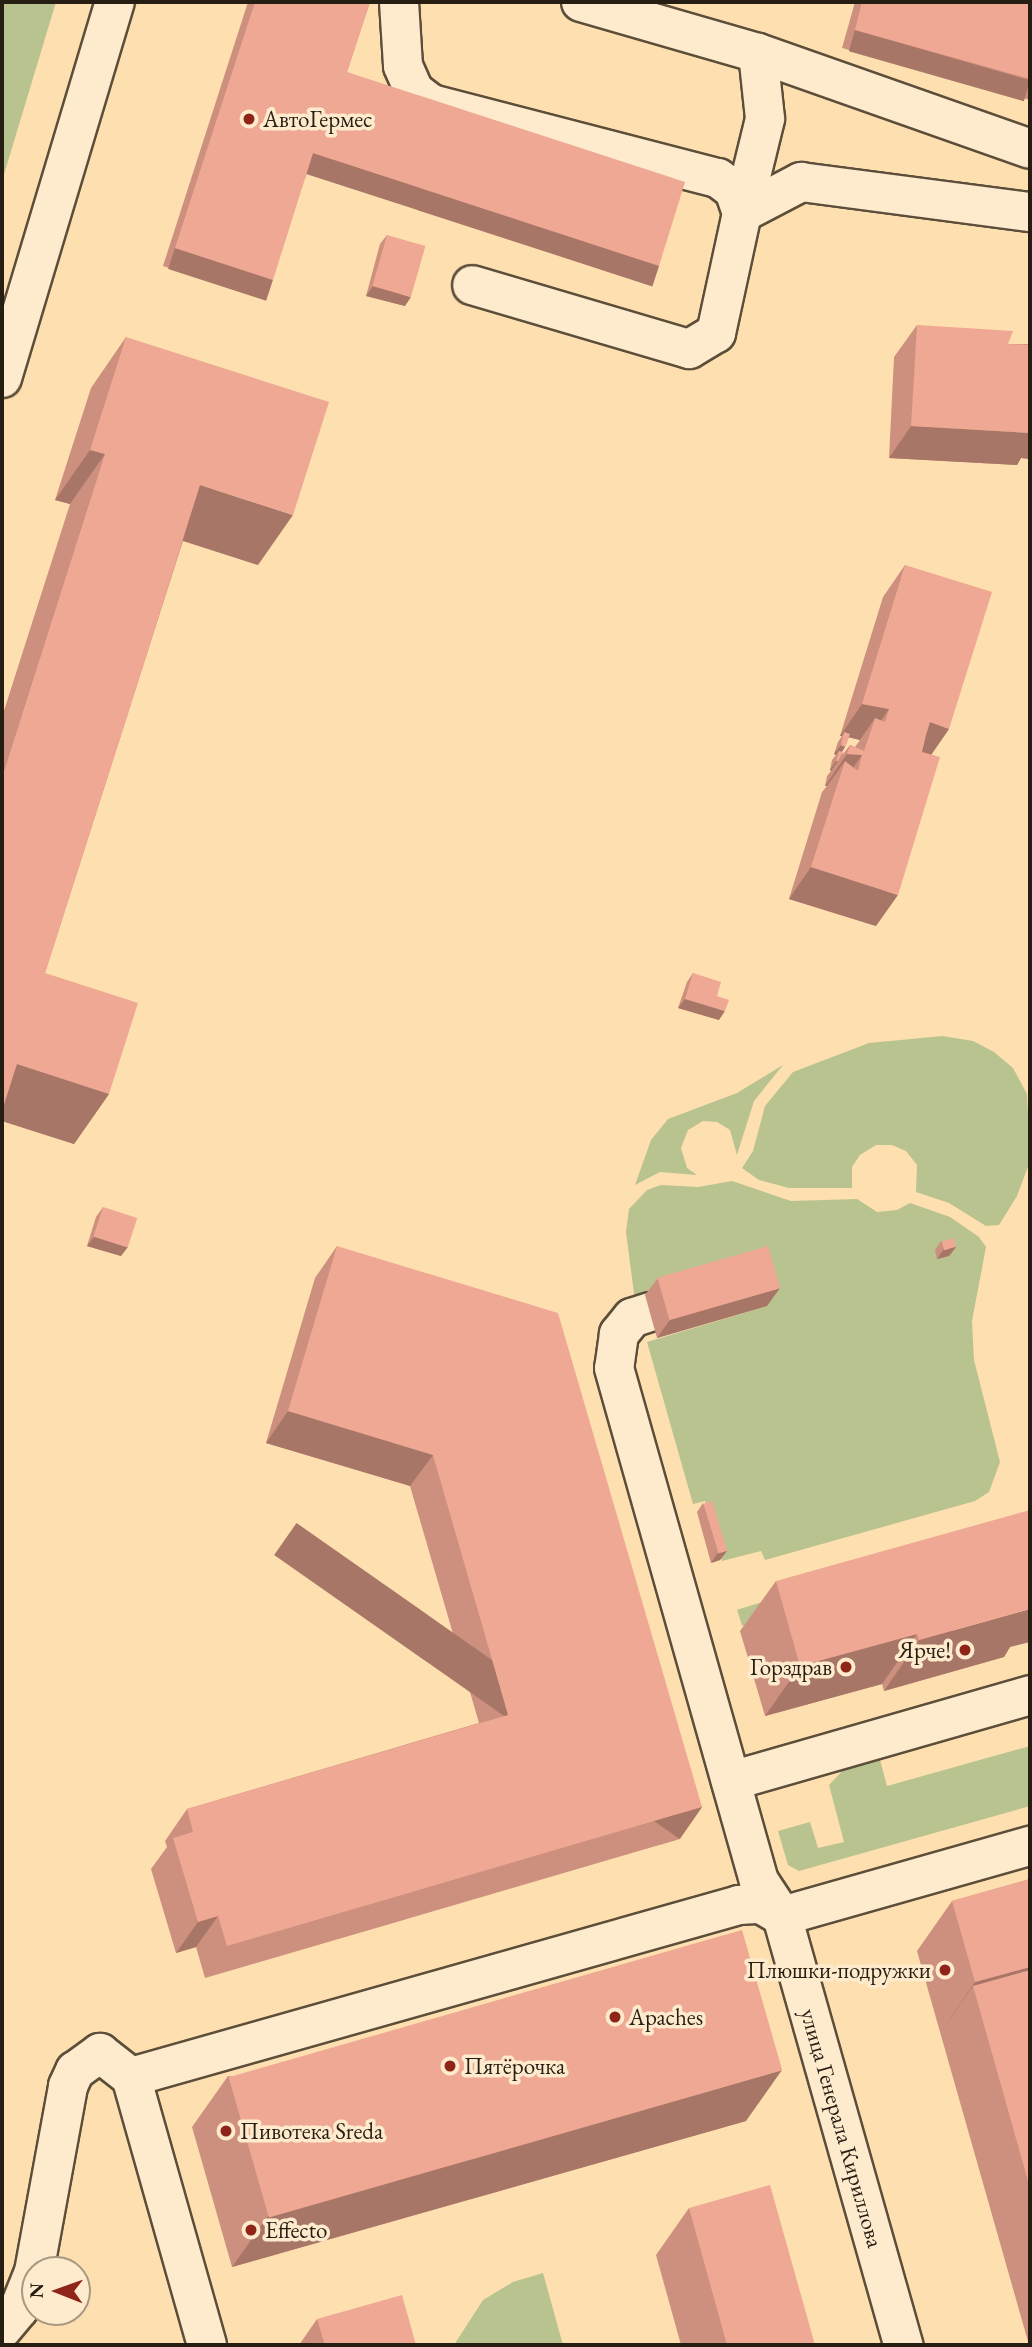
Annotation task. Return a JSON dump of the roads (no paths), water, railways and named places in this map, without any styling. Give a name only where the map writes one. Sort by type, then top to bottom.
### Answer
[{"type":"street","points":[[2,378],[115,2]]},
{"type":"street","points":[[399,2],[403,66],[414,90],[431,104],[718,178],[734,190],[742,213]]},
{"type":"street","points":[[582,2],[758,53],[1030,149]]},
{"type":"street","points":[[472,285],[689,349],[716,333],[765,119],[758,53]]},
{"type":"street","points":[[742,213],[801,182],[1030,212]]},
{"type":"street","name":"улица Генерала Кириллова","points":[[650,1312],[632,1318],[619,1334],[614,1368],[759,1881],[782,1916],[904,2345]]},
{"type":"street","points":[[731,1781],[1030,1695]]},
{"type":"street","points":[[131,2077],[739,1905],[761,1904],[782,1916],[1030,1846]]},
{"type":"street","points":[[2,2329],[19,2309],[34,2272],[68,2086],[75,2071],[100,2053],[131,2077],[207,2345]]},
{"type":"place","name":"АвтоГермес","points":[[249,119]]},
{"type":"place","name":"Ярче!","points":[[965,1650]]},
{"type":"place","name":"Горздрав","points":[[846,1667]]},
{"type":"place","name":"Плюшки-подружки","points":[[945,1970]]},
{"type":"place","name":"Apaches","points":[[615,2017]]},
{"type":"place","name":"Пятёрочка","points":[[450,2066]]},
{"type":"place","name":"Пивотека Sreda","points":[[226,2131]]},
{"type":"place","name":"Effecto","points":[[251,2230]]}]
